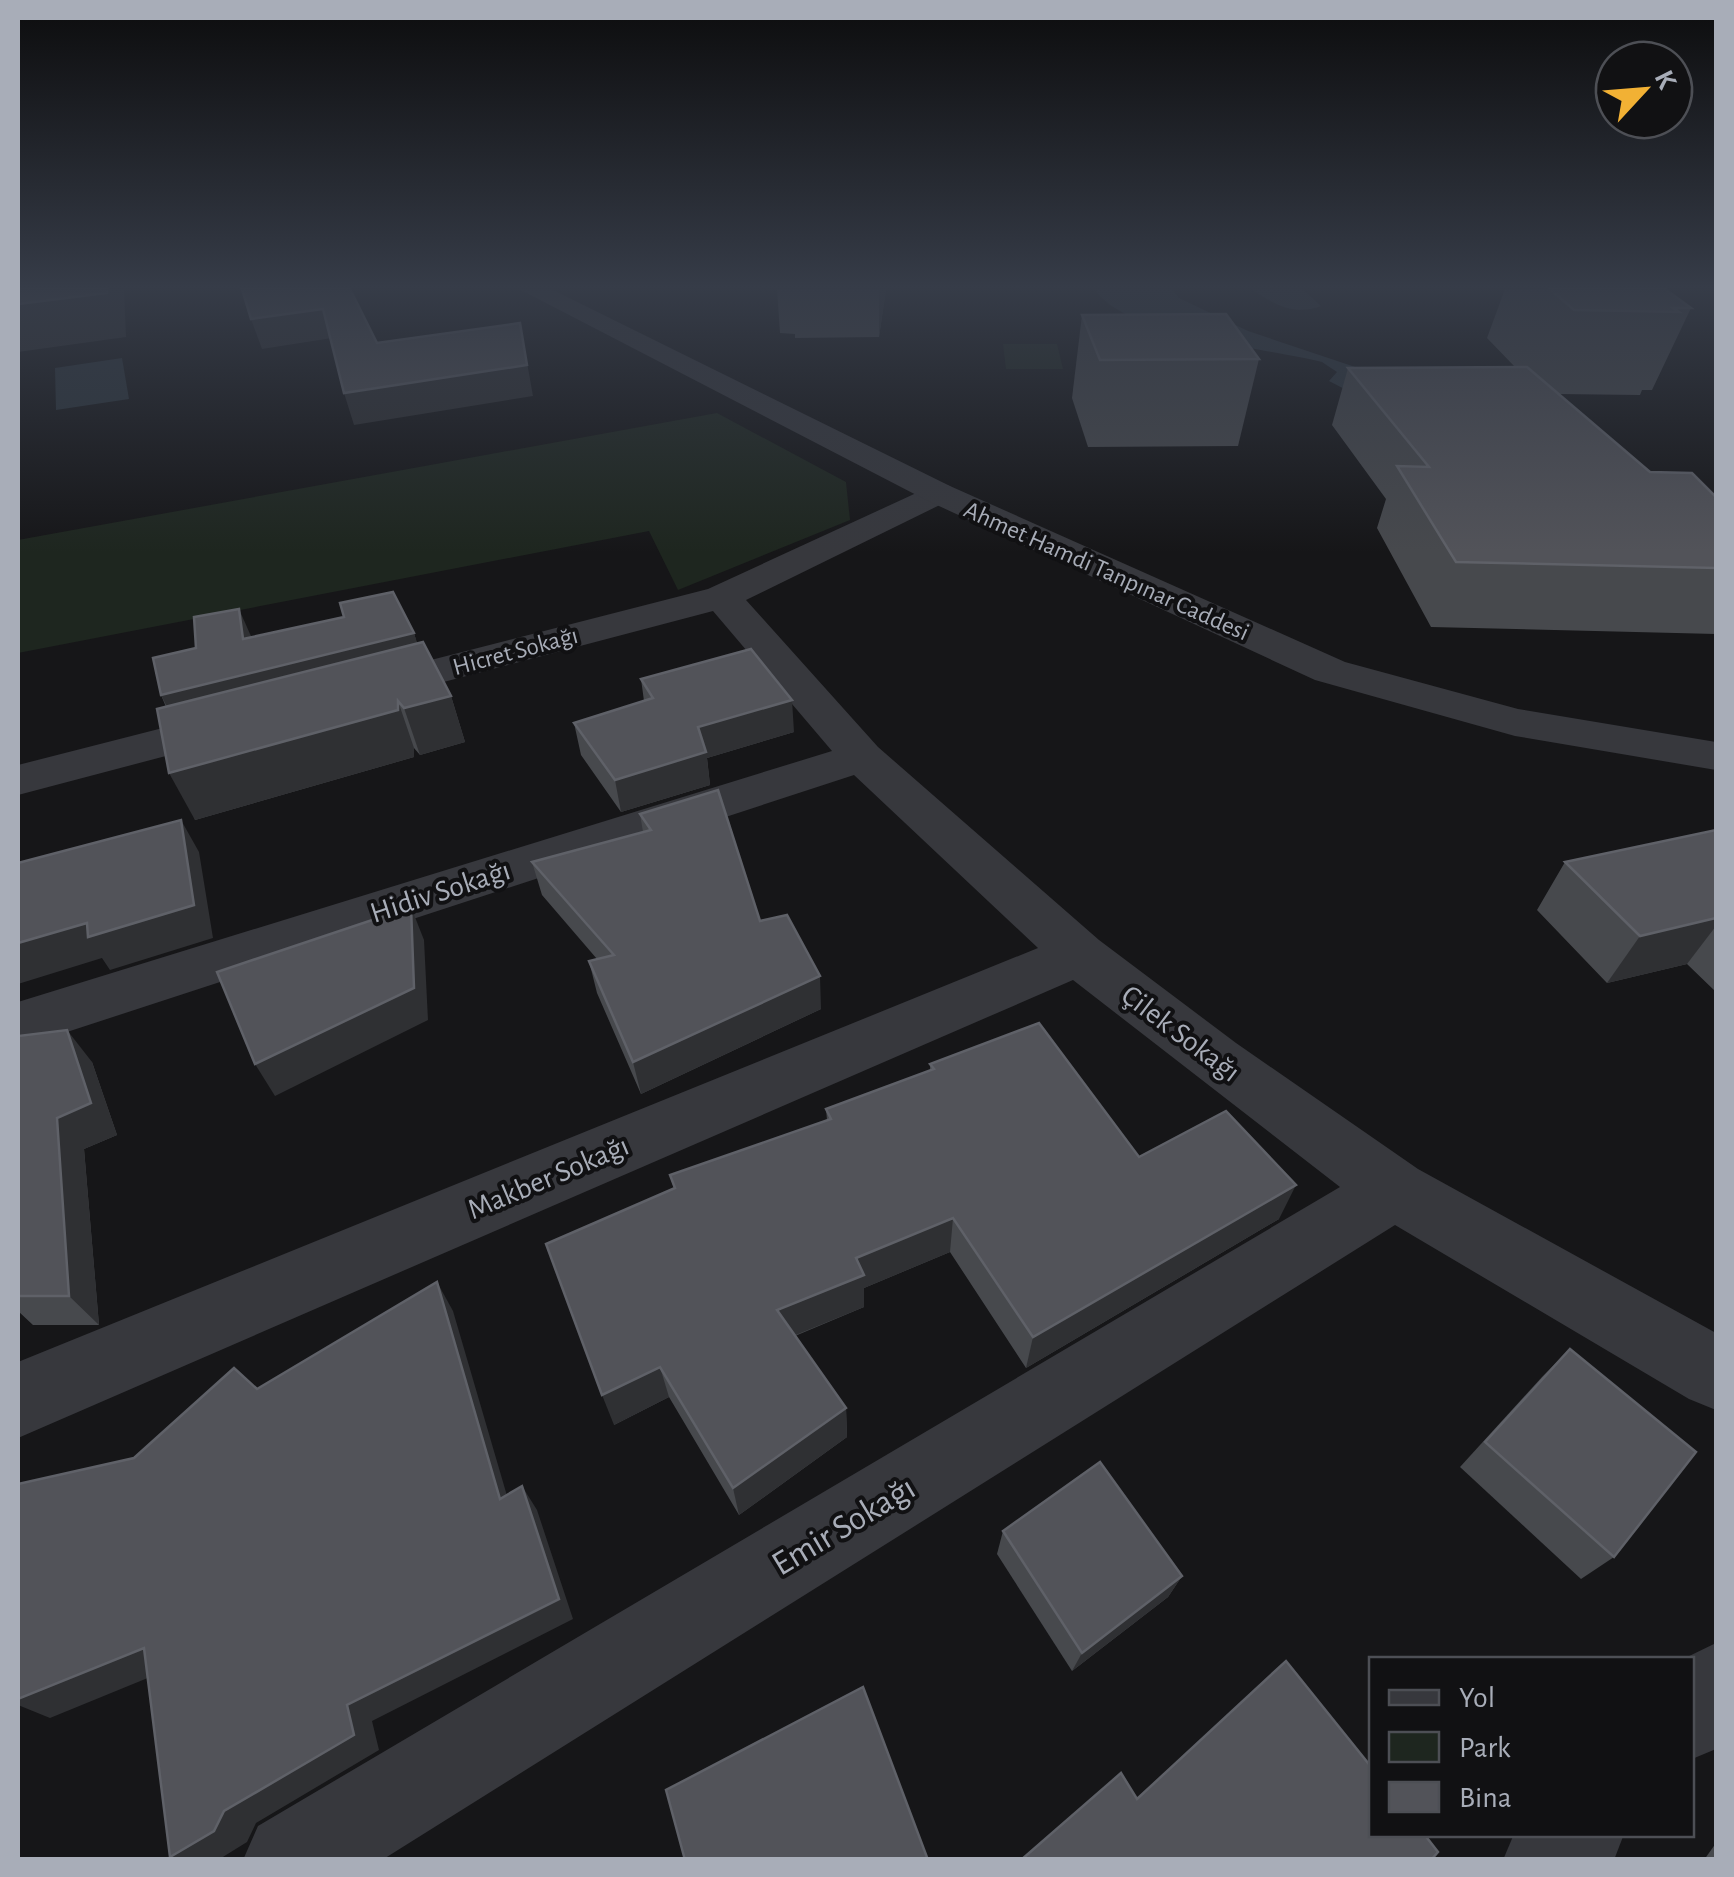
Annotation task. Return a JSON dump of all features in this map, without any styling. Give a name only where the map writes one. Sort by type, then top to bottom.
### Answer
[{"type":"street","name":"Ahmet Hamdi Tanpınar Caddesi","points":[[705,377],[938,494],[1330,672],[1515,722],[1716,756]]},
{"type":"street","name":"Hicret Sokağı","points":[[18,780],[722,596],[938,494]]},
{"type":"street","name":"Çilek Sokağı","points":[[722,596],[862,757],[1079,954],[1215,1060],[1394,1190],[1716,1373]]},
{"type":"street","name":"Hidiv Sokağı","points":[[18,1025],[862,757]]},
{"type":"street","name":"Makber Sokağı","points":[[18,1400],[1079,954]]},
{"type":"street","name":"Emir Sokağı","points":[[292,1860],[1394,1190]]},
{"type":"street","points":[[1694,1712],[1716,1688]]},
{"type":"street","points":[[1552,1860],[1573,1837]]},
{"type":"green space","points":[[717,413],[846,482],[850,520],[678,590],[649,531],[18,653],[18,540]]},
{"type":"shaded area","points":[[55,377],[125,377],[129,399],[56,410]]},
{"type":"shaded area","points":[[1333,377],[1391,379],[1358,396],[1329,381]]},
{"type":"building","points":[[340,377],[451,377],[344,393]]},
{"type":"building","points":[[1355,377],[1538,377],[1650,472],[1692,473],[1716,497],[1716,568],[1456,562],[1397,466],[1429,467]]},
{"type":"building","points":[[393,592],[414,633],[161,695],[153,658],[196,648],[194,617],[239,609],[243,639],[344,617],[340,603]]},
{"type":"building","points":[[423,642],[451,696],[404,708],[398,701],[398,710],[169,773],[157,709]]},
{"type":"building","points":[[751,649],[792,700],[698,727],[706,752],[615,780],[574,723],[653,698],[641,679]]},
{"type":"building","points":[[718,790],[760,921],[787,915],[820,976],[633,1062],[589,961],[614,955],[532,862],[651,830],[640,814]]},
{"type":"building","points":[[181,820],[194,905],[88,937],[87,923],[18,943],[18,863]]},
{"type":"building","points":[[1716,830],[1716,918],[1640,936],[1565,862]]},
{"type":"building","points":[[411,907],[414,988],[255,1064],[217,972]]},
{"type":"building","points":[[1039,1023],[1139,1157],[1226,1111],[1296,1185],[1033,1337],[953,1218],[856,1258],[864,1275],[777,1310],[846,1408],[733,1488],[660,1367],[602,1395],[546,1244],[675,1188],[670,1175],[831,1119],[826,1109],[934,1069],[930,1064]]},
{"type":"building","points":[[67,1030],[91,1103],[57,1118],[69,1296],[18,1296],[18,1036]]},
{"type":"building","points":[[437,1282],[500,1499],[522,1486],[559,1599],[347,1705],[354,1735],[224,1811],[214,1831],[170,1857],[144,1648],[18,1699],[18,1484],[134,1458],[234,1368],[257,1389]]},
{"type":"building","points":[[1570,1349],[1696,1452],[1614,1557],[1485,1442]]},
{"type":"building","points":[[1100,1462],[1182,1576],[1082,1653],[1003,1531]]},
{"type":"building","points":[[1286,1661],[1369,1764],[1369,1837],[1426,1837],[1438,1852],[1431,1860],[1021,1860],[1121,1773],[1137,1799]]},
{"type":"building","points":[[863,1687],[928,1860],[685,1860],[666,1790]]}]
